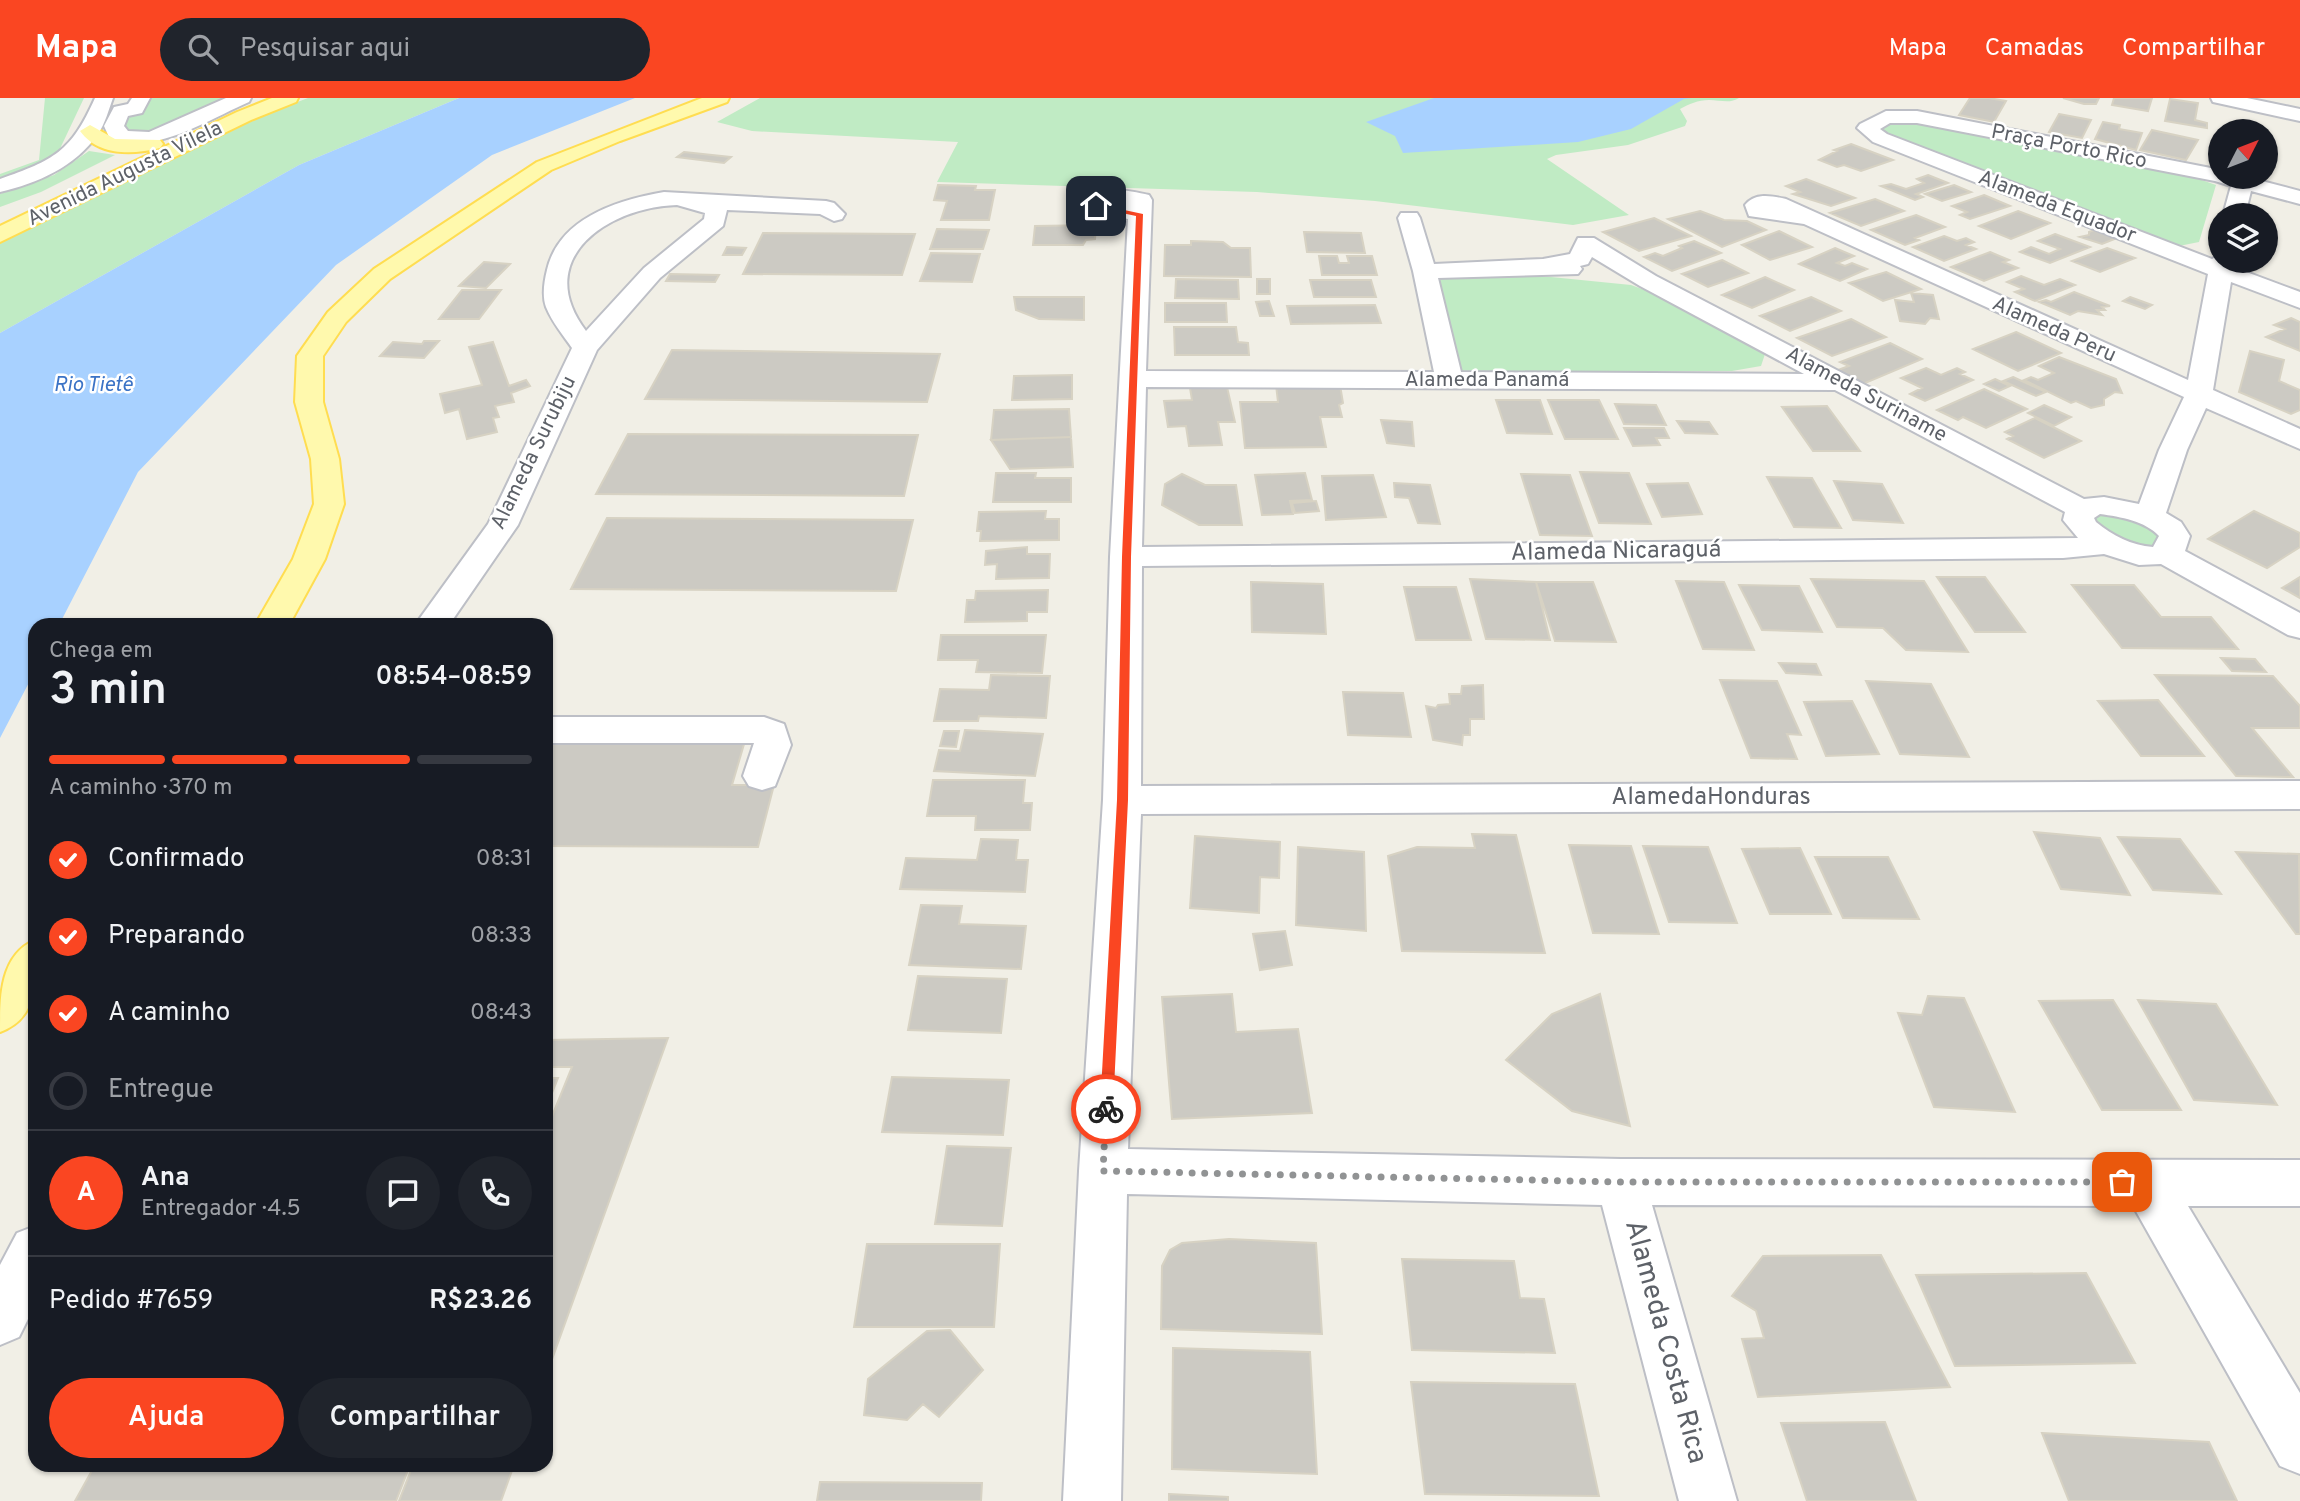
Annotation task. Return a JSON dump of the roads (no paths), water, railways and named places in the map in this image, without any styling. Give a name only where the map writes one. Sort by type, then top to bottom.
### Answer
[{"type":"main road","name":"Avenida Augusta Vilela","points":[[0,211],[39,200],[153,144],[258,98]]},
{"type":"main road","name":"Avenida Augusta Vilela","points":[[0,235],[244,116],[289,98]]},
{"type":"main road","points":[[276,618],[309,559],[329,505],[325,459],[309,402],[310,356],[337,317],[382,274],[544,166],[613,137],[720,98]]},
{"type":"main road","points":[[90,131],[97,140],[112,146],[153,144]]},
{"type":"main road","points":[[0,219],[39,200]]},
{"type":"main road","points":[[0,1013],[28,969]]},
{"type":"street","points":[[0,186],[55,166],[73,151],[90,131],[104,98]]},
{"type":"street","points":[[141,98],[135,109],[121,111],[114,126],[116,133],[123,137],[153,137],[242,98]]},
{"type":"street","points":[[2220,98],[2266,102],[2300,115]]},
{"type":"street","points":[[2261,119],[2266,102]]},
{"type":"street","name":"Alameda Equador","points":[[1917,117],[1886,117],[1867,128],[1880,138],[2208,261]]},
{"type":"street","name":"Praça Porto Rico","points":[[1917,117],[2208,173]]},
{"type":"street","name":"Praça Porto Rico","points":[[2270,189],[2300,198]]},
{"type":"street","name":"Alameda Surubiju","points":[[437,618],[503,524],[585,348],[652,273],[715,222],[716,210],[702,202],[683,197],[636,203],[580,232],[556,274],[557,304],[585,348]]},
{"type":"street","points":[[702,202],[812,206],[826,208],[834,214]]},
{"type":"street","points":[[1092,1501],[1103,1171],[1122,800],[1126,557],[1135,379],[1139,214]]},
{"type":"street","points":[[1409,218],[1425,271],[1449,380]]},
{"type":"street","name":"Alameda Peru","points":[[1808,218],[2300,440]]},
{"type":"street","name":"Alameda Suriname","points":[[1425,271],[1544,266],[1580,259],[1586,243],[1648,281],[2084,510]]},
{"type":"street","name":"Alameda Suriname","points":[[1544,266],[1648,281]]},
{"type":"street","points":[[2150,516],[2173,450],[2198,396],[2208,353],[2219,273]]},
{"type":"street","name":"Alameda Equador","points":[[2236,273],[2300,301]]},
{"type":"street","points":[[2138,368],[2170,364],[2208,353]]},
{"type":"street","name":"Alameda Panamá","points":[[1135,379],[1840,382]]},
{"type":"street","points":[[2095,505],[2108,505],[2150,516],[2172,533],[2175,541],[2173,548],[2165,553],[2137,554],[2105,545],[2083,529],[2078,520],[2079,514],[2095,505]]},
{"type":"street","name":"Alameda Nicaraguá","points":[[1126,557],[2063,549],[2105,545]]},
{"type":"street","points":[[2165,553],[2300,627]]},
{"type":"street","points":[[553,730],[764,730],[771,733],[773,745],[762,776]]},
{"type":"street","name":"AlamedaHonduras","points":[[1122,800],[2300,795]]},
{"type":"street","points":[[1103,1171],[1621,1182],[2300,1183]]},
{"type":"street","name":"Alameda Costa Rica","points":[[1621,1182],[1709,1501]]},
{"type":"street","points":[[2147,1182],[2300,1446]]},
{"type":"street","points":[[0,1318],[28,1264]]},
{"type":"water","name":"Rio Tietê","points":[[459,98],[635,98],[492,155],[336,265],[138,472],[63,618],[28,618],[28,684],[0,738],[0,333],[299,165]]},
{"type":"water","points":[[1434,98],[1692,98],[1684,99],[1631,129],[1578,142],[1403,153],[1395,136],[1366,122]]}]
